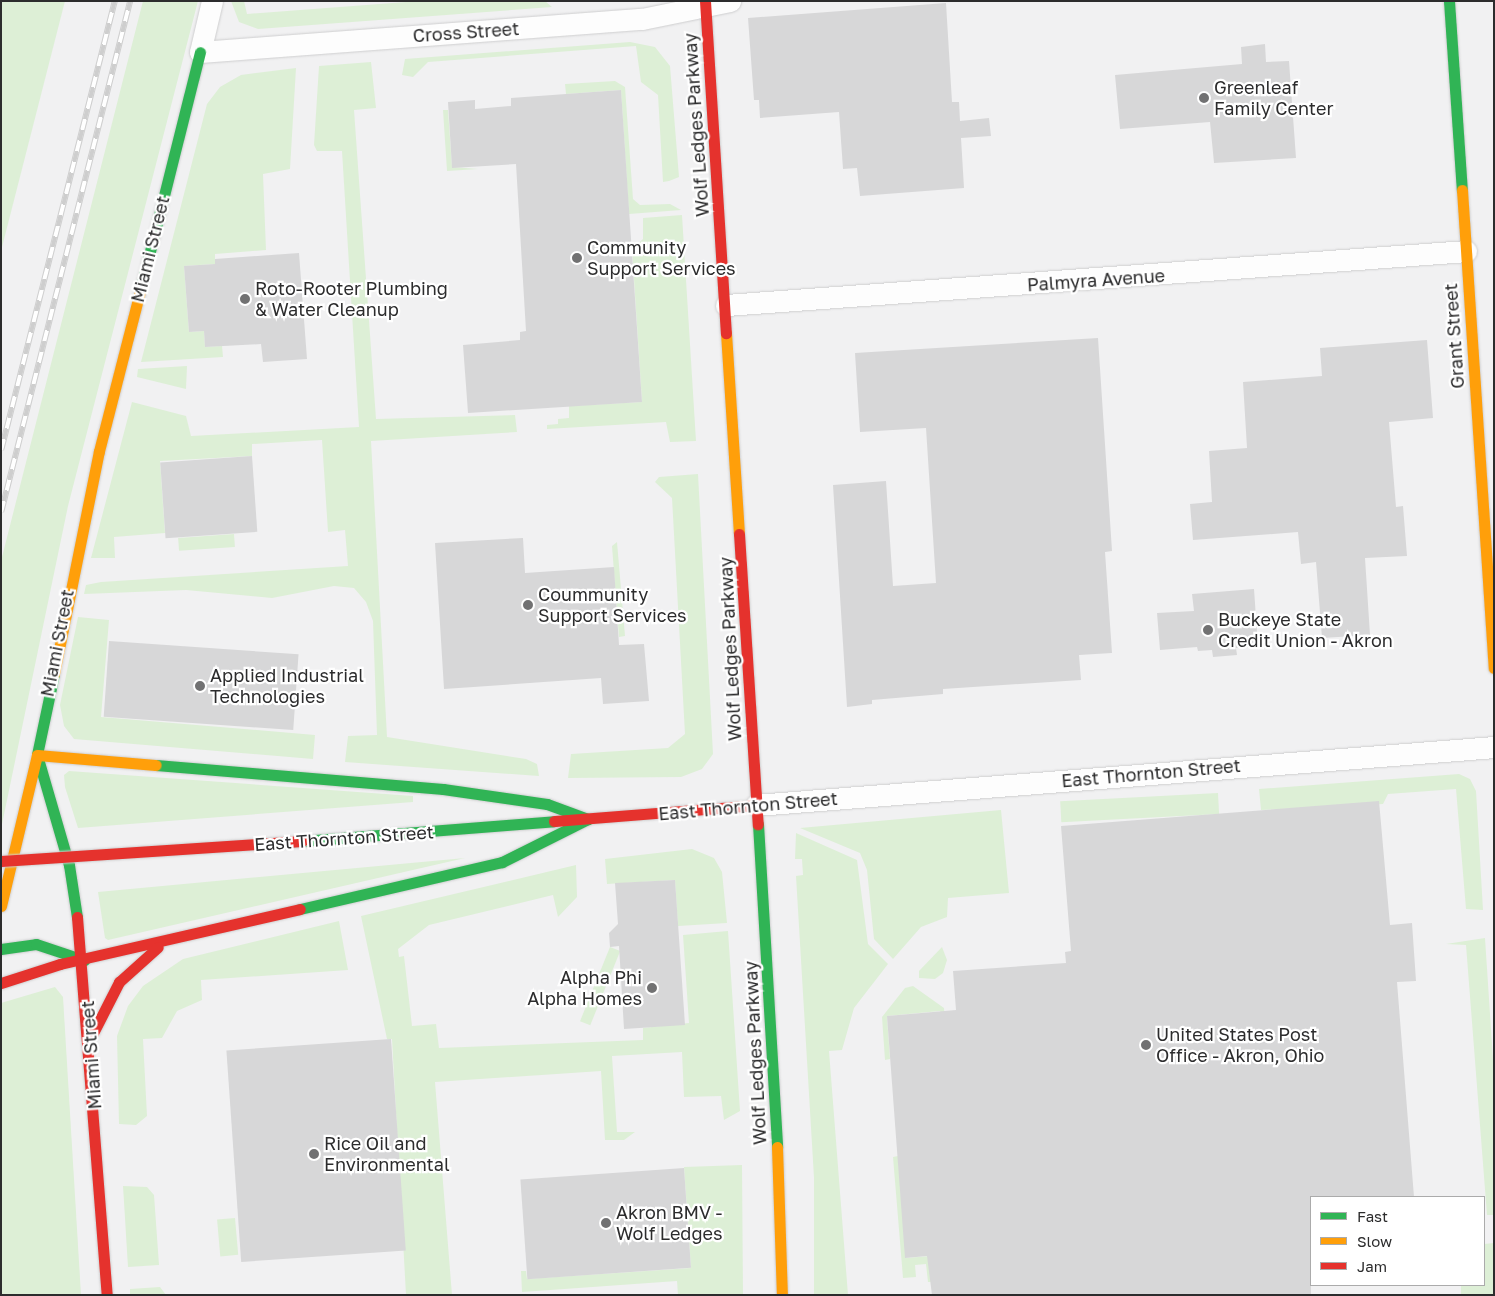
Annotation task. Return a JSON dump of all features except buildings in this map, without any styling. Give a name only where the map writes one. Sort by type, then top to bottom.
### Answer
[{"type":"street","name":"Miami Street","points":[[107,1295],[84,960],[69,865],[37,755],[94,470],[212,1]]},
{"type":"street","name":"Cross Street","points":[[200,52],[642,19],[705,2],[730,1]]},
{"type":"street","name":"Grant Street","points":[[1449,1],[1494,668]]},
{"type":"street","name":"Wolf Ledges Parkway","points":[[705,2],[726,305],[776,1106],[782,1295]]},
{"type":"street","name":"Palmyra Avenue","points":[[726,305],[1466,251]]},
{"type":"street","name":"East Thornton Street","points":[[1,862],[302,842],[588,820],[1494,747]]},
{"type":"street","points":[[1,906],[37,755],[443,789],[547,804],[588,820]]},
{"type":"street","points":[[1,983],[84,960],[502,862],[588,820]]},
{"type":"street","points":[[90,1040],[105,1006],[133,965],[170,940]]},
{"type":"street","points":[[1,949],[36,944],[84,960]]},
{"type":"green space","points":[[1,1],[65,1],[1,251]]},
{"type":"green space","points":[[143,1],[198,1],[68,506],[1,829],[1,561]]},
{"type":"green space","points":[[231,1],[244,1],[247,14],[419,1],[545,1],[552,7],[258,29],[239,22]]},
{"type":"green space","points":[[630,42],[655,47],[670,66],[679,177],[669,181],[663,182],[658,95],[641,82],[636,46],[428,62],[413,77],[402,75],[405,59]]},
{"type":"green space","points":[[371,62],[376,108],[354,110],[376,419],[515,415],[517,432],[371,441],[387,737],[526,759],[537,764],[539,776],[345,762],[348,736],[377,735],[373,621],[366,602],[354,588],[334,586],[272,598],[186,590],[84,594],[86,585],[101,582],[348,566],[345,530],[328,532],[322,440],[252,444],[252,456],[160,461],[165,533],[114,537],[115,558],[91,558],[132,402],[186,416],[191,436],[359,427],[342,151],[317,151],[314,145],[319,66]]},
{"type":"green space","points":[[296,68],[290,169],[263,174],[266,250],[215,254],[215,264],[184,266],[189,332],[204,331],[205,347],[222,346],[223,357],[141,362],[207,104],[220,87],[241,75]]},
{"type":"green space","points":[[615,81],[625,87],[633,199],[640,205],[670,204],[681,210],[629,214],[621,90],[566,94],[565,84]]},
{"type":"green space","points":[[443,110],[448,110],[452,167],[478,169],[447,171]]},
{"type":"green space","points":[[682,215],[696,441],[670,442],[666,422],[547,429],[547,425],[558,424],[558,419],[569,418],[569,406],[642,402],[632,249],[643,239],[643,218]]},
{"type":"green space","points":[[187,366],[186,389],[137,377],[138,369]]},
{"type":"green space","points":[[698,474],[713,754],[702,769],[681,777],[568,778],[571,754],[668,748],[685,734],[672,498],[655,482],[659,477]]},
{"type":"green space","points":[[234,534],[235,547],[179,551],[178,538]]},
{"type":"green space","points":[[617,542],[625,636],[619,637],[612,546]]},
{"type":"green space","points":[[78,617],[109,620],[101,717],[315,735],[313,759],[74,739],[64,726],[60,705]]},
{"type":"green space","points":[[69,771],[413,796],[413,802],[78,828],[65,787],[64,775]]},
{"type":"green space","points":[[1459,774],[1470,779],[1476,791],[1483,910],[1466,909],[1456,789],[1388,794],[1383,804],[1261,810],[1259,789]]},
{"type":"green space","points":[[1218,793],[1219,814],[1061,822],[1060,801]]},
{"type":"green space","points":[[1001,810],[1009,893],[948,898],[947,917],[921,927],[893,959],[874,939],[867,870],[860,853],[800,828]]},
{"type":"green space","points":[[796,833],[857,860],[868,944],[888,964],[854,1008],[842,1050],[829,1051],[848,1295],[814,1295],[814,1178],[796,876],[803,875],[802,859],[795,859]]},
{"type":"green space","points":[[692,849],[714,858],[722,872],[727,923],[678,926],[675,880],[607,884],[605,859]]},
{"type":"green space","points":[[465,858],[108,940],[105,938],[98,892]]},
{"type":"green space","points":[[576,865],[577,897],[558,917],[553,895],[429,925],[398,949],[399,957],[404,956],[412,1026],[436,1024],[439,1048],[643,1040],[643,1028],[689,1023],[683,935],[728,931],[740,1111],[724,1120],[721,1096],[684,1097],[682,1052],[612,1056],[617,1132],[635,1132],[624,1140],[605,1140],[601,1071],[435,1082],[452,1295],[406,1295],[392,1039],[387,1039],[361,916]]},
{"type":"green space","points":[[339,921],[348,970],[201,980],[202,1000],[177,1011],[162,1038],[143,1039],[147,1116],[136,1125],[119,1124],[117,1036],[128,1006],[143,986],[183,959]]},
{"type":"green space","points":[[1485,938],[1494,1075],[1494,1215],[1487,1215],[1466,945],[1446,944]]},
{"type":"green space","points":[[610,947],[620,951],[590,1025],[580,1021]]},
{"type":"green space","points":[[942,947],[947,960],[943,973],[935,979],[919,978],[919,971]]},
{"type":"green space","points":[[913,986],[944,1008],[945,1021],[940,1011],[887,1016],[890,1059],[885,1060],[882,1017],[905,988]]},
{"type":"green space","points":[[55,987],[63,997],[81,1295],[1,1295],[1,1003]]},
{"type":"green space","points":[[898,1156],[906,1258],[943,1255],[935,1282],[928,1282],[926,1264],[915,1265],[916,1277],[903,1278],[893,1157]]},
{"type":"green space","points":[[742,1165],[743,1295],[678,1295],[677,1281],[522,1292],[521,1271],[526,1271],[527,1279],[691,1268],[684,1167]]},
{"type":"green space","points":[[123,1186],[147,1187],[154,1195],[159,1265],[128,1267]]},
{"type":"green space","points":[[235,1218],[238,1255],[220,1256],[217,1220]]},
{"type":"green space","points":[[1494,1243],[1494,1295],[1461,1295],[1461,1286],[1485,1286],[1485,1244]]},
{"type":"green space","points":[[160,1287],[166,1295],[130,1295],[130,1289]]},
{"type":"railway","points":[[1,450],[115,1]]},
{"type":"railway","points":[[1,512],[130,1]]},
{"type":"traffic: fast","points":[[1449,1],[1462,190]]},
{"type":"traffic: fast","points":[[141,287],[200,52]]},
{"type":"traffic: fast","points":[[54,674],[37,755],[69,865],[77,917]]},
{"type":"traffic: fast","points":[[156,765],[443,789],[547,804],[588,819]]},
{"type":"traffic: fast","points":[[300,909],[502,862],[588,819]]},
{"type":"traffic: fast","points":[[302,841],[554,821]]},
{"type":"traffic: fast","points":[[758,824],[777,1147]]},
{"type":"traffic: fast","points":[[1,949],[36,944],[84,960]]},
{"type":"traffic: slow","points":[[1462,190],[1494,668]]},
{"type":"traffic: slow","points":[[54,674],[99,451],[141,287]]},
{"type":"traffic: slow","points":[[726,333],[739,534]]},
{"type":"traffic: slow","points":[[1,906],[37,755],[156,765]]},
{"type":"traffic: slow","points":[[777,1147],[782,1295]]},
{"type":"traffic: jam","points":[[705,1],[726,333]]},
{"type":"traffic: jam","points":[[739,534],[758,824]]},
{"type":"traffic: jam","points":[[554,821],[756,805]]},
{"type":"traffic: jam","points":[[1,861],[302,841]]},
{"type":"traffic: jam","points":[[1,983],[60,964],[300,909]]},
{"type":"traffic: jam","points":[[77,917],[107,1295]]},
{"type":"traffic: jam","points":[[91,1037],[119,982],[158,947]]},
{"type":"place","name":"Greenleaf Family Center","points":[[1204,98]]},
{"type":"place","name":"Community Support Services","points":[[577,258]]},
{"type":"place","name":"Roto-Rooter Plumbing & Water Cleanup","points":[[245,299]]},
{"type":"place","name":"Coummunity Support Services","points":[[528,605]]},
{"type":"place","name":"Buckeye State Credit Union - Akron","points":[[1208,630]]},
{"type":"place","name":"Applied Industrial Technologies","points":[[200,686]]},
{"type":"place","name":"Alpha Phi Alpha Homes","points":[[652,988]]},
{"type":"place","name":"United States Post Office - Akron, Ohio","points":[[1146,1045]]},
{"type":"place","name":"Rice Oil and Environmental","points":[[314,1154]]},
{"type":"place","name":"Akron BMV - Wolf Ledges","points":[[606,1223]]}]
